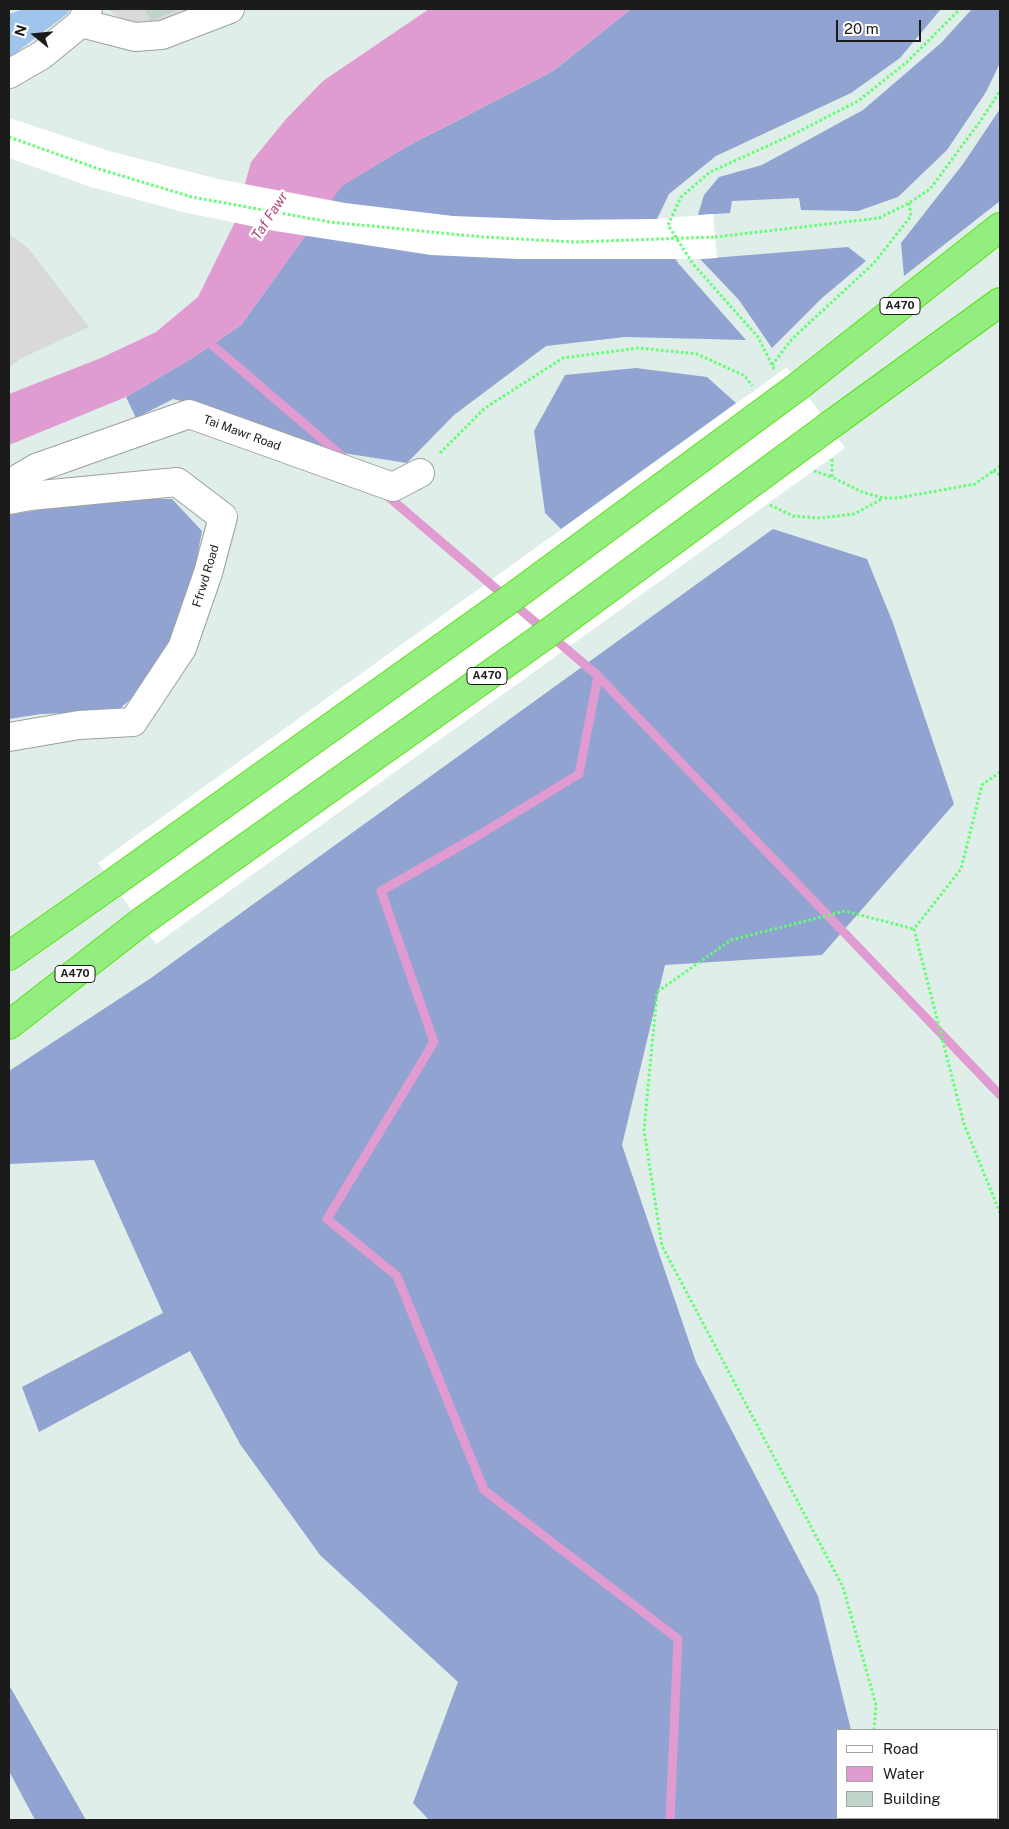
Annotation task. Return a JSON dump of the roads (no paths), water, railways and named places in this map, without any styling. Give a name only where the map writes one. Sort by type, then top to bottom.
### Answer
[{"type":"highway","name":"A470","points":[[9,956],[514,597],[788,379],[1000,227]]},
{"type":"highway","name":"A470","points":[[9,1024],[141,922],[544,636],[1000,302]]},
{"type":"street","points":[[9,74],[42,55],[84,16],[135,37],[162,35],[230,9]]},
{"type":"street","name":"Tai Mawr Road","points":[[9,484],[36,468],[189,414],[393,487],[420,473]]},
{"type":"street","name":"Ffrwd Road","points":[[9,500],[177,482],[223,517],[208,573],[182,648],[133,722],[79,725],[9,737]]},
{"type":"water","name":"Taf Fawr","points":[[429,9],[631,9],[553,71],[406,147],[342,186],[241,325],[194,357],[126,397],[9,445],[9,394],[101,358],[156,332],[198,297],[234,224],[251,162],[286,119],[323,81]]},
{"type":"waterway","points":[[204,338],[344,458]]},
{"type":"waterway","points":[[384,493],[598,676],[1000,1095]]},
{"type":"waterway","points":[[598,676],[579,774],[479,835],[381,891],[434,1042],[327,1219],[397,1276],[484,1490],[678,1639],[670,1820]]}]
